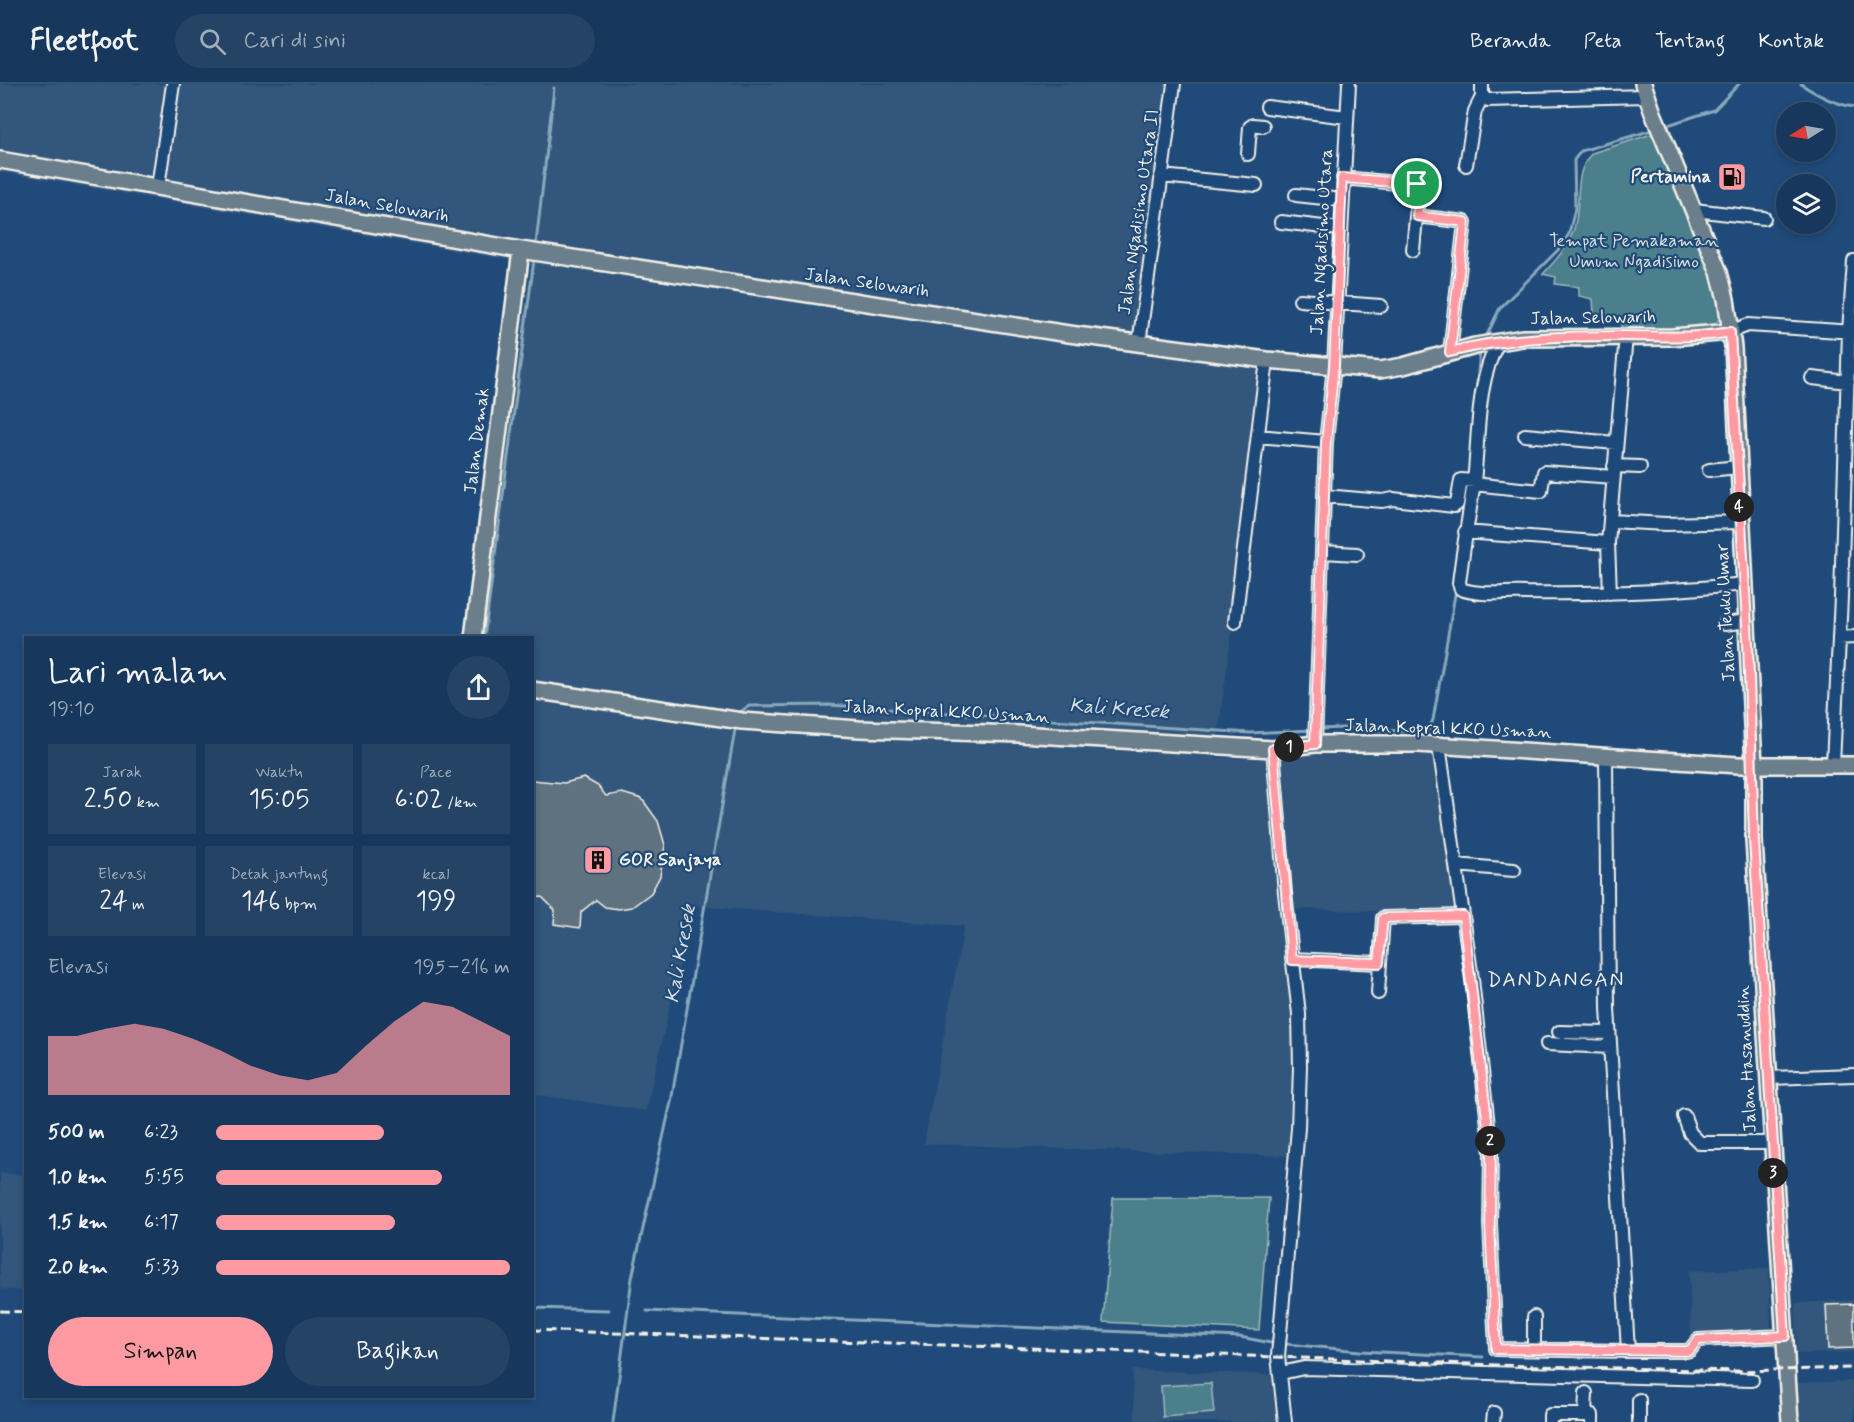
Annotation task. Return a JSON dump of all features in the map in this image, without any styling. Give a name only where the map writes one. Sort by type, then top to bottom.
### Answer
[{"type":"main road","name":"Jalan Teuku Umar","points":[[1645,90],[1719,272],[1726,299],[1730,332],[1754,765]]},
{"type":"main road","name":"Jalan Selowarih","points":[[0,160],[521,250],[1138,344],[1267,360],[1380,370],[1475,346],[1523,338],[1673,337],[1730,332]]},
{"type":"main road","name":"Jalan Demak","points":[[473,636],[521,250]]},
{"type":"main road","name":"Jalan Kopral KKO Usman","points":[[534,690],[738,721],[1273,749],[1314,736],[1754,765],[1854,765]]},
{"type":"main road","name":"Jalan Hasanuddin","points":[[1754,765],[1754,840],[1790,1422]]},
{"type":"street","points":[[158,187],[173,84]]},
{"type":"street","name":"Jalan Ngadisimo Utara II","points":[[1138,344],[1174,84]]},
{"type":"street","name":"Jalan Ngadisimo Utara","points":[[1314,736],[1326,442],[1334,366],[1342,178],[1349,84]]},
{"type":"street","points":[[1466,165],[1475,111],[1482,97],[1482,84]]},
{"type":"street","points":[[1482,97],[1488,100],[1560,100],[1645,90]]},
{"type":"street","points":[[1267,107],[1347,117]]},
{"type":"street","points":[[1248,154],[1256,126]]},
{"type":"street","points":[[1161,176],[1256,185]]},
{"type":"street","points":[[1342,178],[1417,184],[1420,188],[1413,250]]},
{"type":"street","points":[[1296,195],[1342,200]]},
{"type":"street","points":[[1694,210],[1764,218]]},
{"type":"street","points":[[1417,216],[1465,223],[1450,352]]},
{"type":"street","points":[[1281,222],[1340,229]]},
{"type":"street","points":[[1833,765],[1839,638],[1848,597],[1848,382],[1854,261]]},
{"type":"street","points":[[1300,300],[1382,306]]},
{"type":"street","points":[[1730,332],[1748,325],[1851,331]]},
{"type":"street","points":[[1610,593],[1608,543],[1626,336]]},
{"type":"street","points":[[1495,342],[1484,386],[1470,481],[1459,583],[1461,589],[1485,592],[1610,593],[1680,591],[1744,584]]},
{"type":"street","points":[[1235,622],[1267,360]]},
{"type":"street","points":[[1812,378],[1848,382]]},
{"type":"street","points":[[1525,435],[1616,443]]},
{"type":"street","points":[[1258,436],[1326,442]]},
{"type":"street","points":[[1470,481],[1541,491],[1544,472],[1614,471],[1640,467]]},
{"type":"street","points":[[1709,470],[1738,467]]},
{"type":"street","points":[[1325,496],[1363,500],[1393,499],[1454,506],[1470,481]]},
{"type":"street","points":[[1610,521],[1666,524],[1740,522]]},
{"type":"street","points":[[1465,532],[1608,543]]},
{"type":"street","points":[[1323,552],[1357,554]]},
{"type":"street","points":[[1725,624],[1747,621]]},
{"type":"street","points":[[1839,638],[1854,638]]},
{"type":"street","points":[[1439,745],[1463,916],[1491,1153],[1490,1224],[1496,1349],[1686,1351],[1690,1350],[1698,1340],[1785,1336]]},
{"type":"street","points":[[1273,749],[1299,1014],[1298,1128],[1278,1356],[1286,1422]]},
{"type":"street","points":[[1606,757],[1609,1033],[1628,1351]]},
{"type":"street","points":[[1456,865],[1514,870]]},
{"type":"street","points":[[1378,993],[1383,918],[1463,916]]},
{"type":"street","points":[[1292,960],[1379,963]]},
{"type":"street","points":[[1559,1032],[1609,1033]]},
{"type":"street","points":[[1547,1044],[1610,1047]]},
{"type":"street","points":[[1768,1078],[1854,1075]]},
{"type":"street","points":[[1684,1116],[1690,1133],[1700,1143],[1771,1143]]},
{"type":"street","points":[[1534,1317],[1534,1349]]},
{"type":"street","points":[[1281,1373],[1304,1368],[1752,1380]]},
{"type":"street","points":[[1550,1422],[1550,1415],[1588,1418],[1586,1392]]},
{"type":"street","points":[[1639,1400],[1639,1422]]},
{"type":"shaded area","points":[[0,84],[1170,84],[1134,346],[1268,361],[1215,758],[1268,758],[1323,749],[1436,747],[1462,914],[1305,909],[1283,911],[1294,1017],[1288,1156],[924,1144],[964,926],[693,906],[646,1111],[534,1094],[534,636],[481,636],[531,264],[0,172]]},
{"type":"shaded area","points":[[0,1173],[24,1175],[24,1291],[0,1289]]},
{"type":"shaded area","points":[[1769,1268],[1771,1332],[1691,1335],[1689,1271]]},
{"type":"shaded area","points":[[1854,1300],[1854,1352],[1797,1354],[1795,1303]]},
{"type":"shaded area","points":[[1132,1370],[1277,1375],[1279,1422],[1135,1422]]},
{"type":"shaded area","points":[[1854,1381],[1854,1422],[1795,1422],[1793,1383]]},
{"type":"green space","name":"Tempat Pemakaman Umum Ngadisimo","points":[[1655,133],[1713,279],[1722,312],[1716,325],[1684,329],[1621,327],[1621,317],[1594,314],[1593,299],[1579,296],[1579,287],[1555,284],[1556,277],[1543,274],[1564,249],[1573,232],[1576,222],[1579,180],[1586,161],[1592,153]]},
{"type":"green space","points":[[1113,1198],[1269,1198],[1259,1330],[1103,1322]]},
{"type":"green space","points":[[1211,1383],[1214,1413],[1163,1417],[1161,1386]]},
{"type":"building","name":"GOR Sanjaya","points":[[584,778],[598,786],[606,796],[622,793],[642,799],[658,821],[665,845],[660,876],[651,893],[632,907],[619,909],[605,907],[596,900],[581,912],[580,928],[554,924],[555,910],[542,897],[534,898],[534,780],[564,783]]},
{"type":"building","points":[[1854,1304],[1854,1348],[1828,1349],[1826,1305]]},
{"type":"waterway","name":"Kali Kresek","points":[[1665,126],[1714,110],[1739,84]]},
{"type":"waterway","name":"Kali Kresek","points":[[1801,84],[1826,98],[1854,107]]},
{"type":"waterway","points":[[536,244],[554,88]]},
{"type":"waterway","name":"Kali Kresek","points":[[1485,339],[1500,308],[1558,250],[1569,234],[1575,208],[1574,160],[1581,151],[1656,129]]},
{"type":"waterway","points":[[484,636],[534,260]]},
{"type":"waterway","name":"Kali Kresek","points":[[1476,395],[1480,350]]},
{"type":"waterway","name":"Kali Kresek","points":[[1318,729],[1419,732],[1428,730],[1433,720],[1456,589]]},
{"type":"waterway","name":"Kali Kresek","points":[[737,714],[749,706],[829,705],[1250,733],[1312,730]]},
{"type":"waterway","name":"Kali Kresek","points":[[613,1422],[632,1278],[671,1102],[736,724]]},
{"type":"waterway","points":[[534,1308],[609,1310]]},
{"type":"waterway","points":[[647,1311],[1240,1337],[1271,1343]]},
{"type":"waterway","points":[[1286,1344],[1360,1351],[1483,1357]]},
{"type":"railway","points":[[0,1311],[24,1312]]},
{"type":"railway","points":[[534,1330],[1497,1365],[1737,1371],[1854,1368]]},
{"type":"place","name":"Pertamina","points":[[1732,177]]},
{"type":"place","name":"GOR Sanjaya","points":[[598,860]]},
{"type":"district","name":"DANDANGAN","points":[[1556,980]]},
{"type":"route","points":[[1342,178],[1417,184],[1420,188],[1417,216],[1464,221],[1465,223],[1450,352],[1523,338],[1673,337],[1730,332],[1733,347],[1754,765],[1754,840],[1771,1143],[1785,1336],[1698,1340],[1690,1350],[1686,1351],[1496,1349],[1490,1224],[1491,1153],[1463,916],[1383,918],[1379,963],[1292,960],[1273,749],[1315,744],[1326,442],[1334,366],[1342,178]]}]
